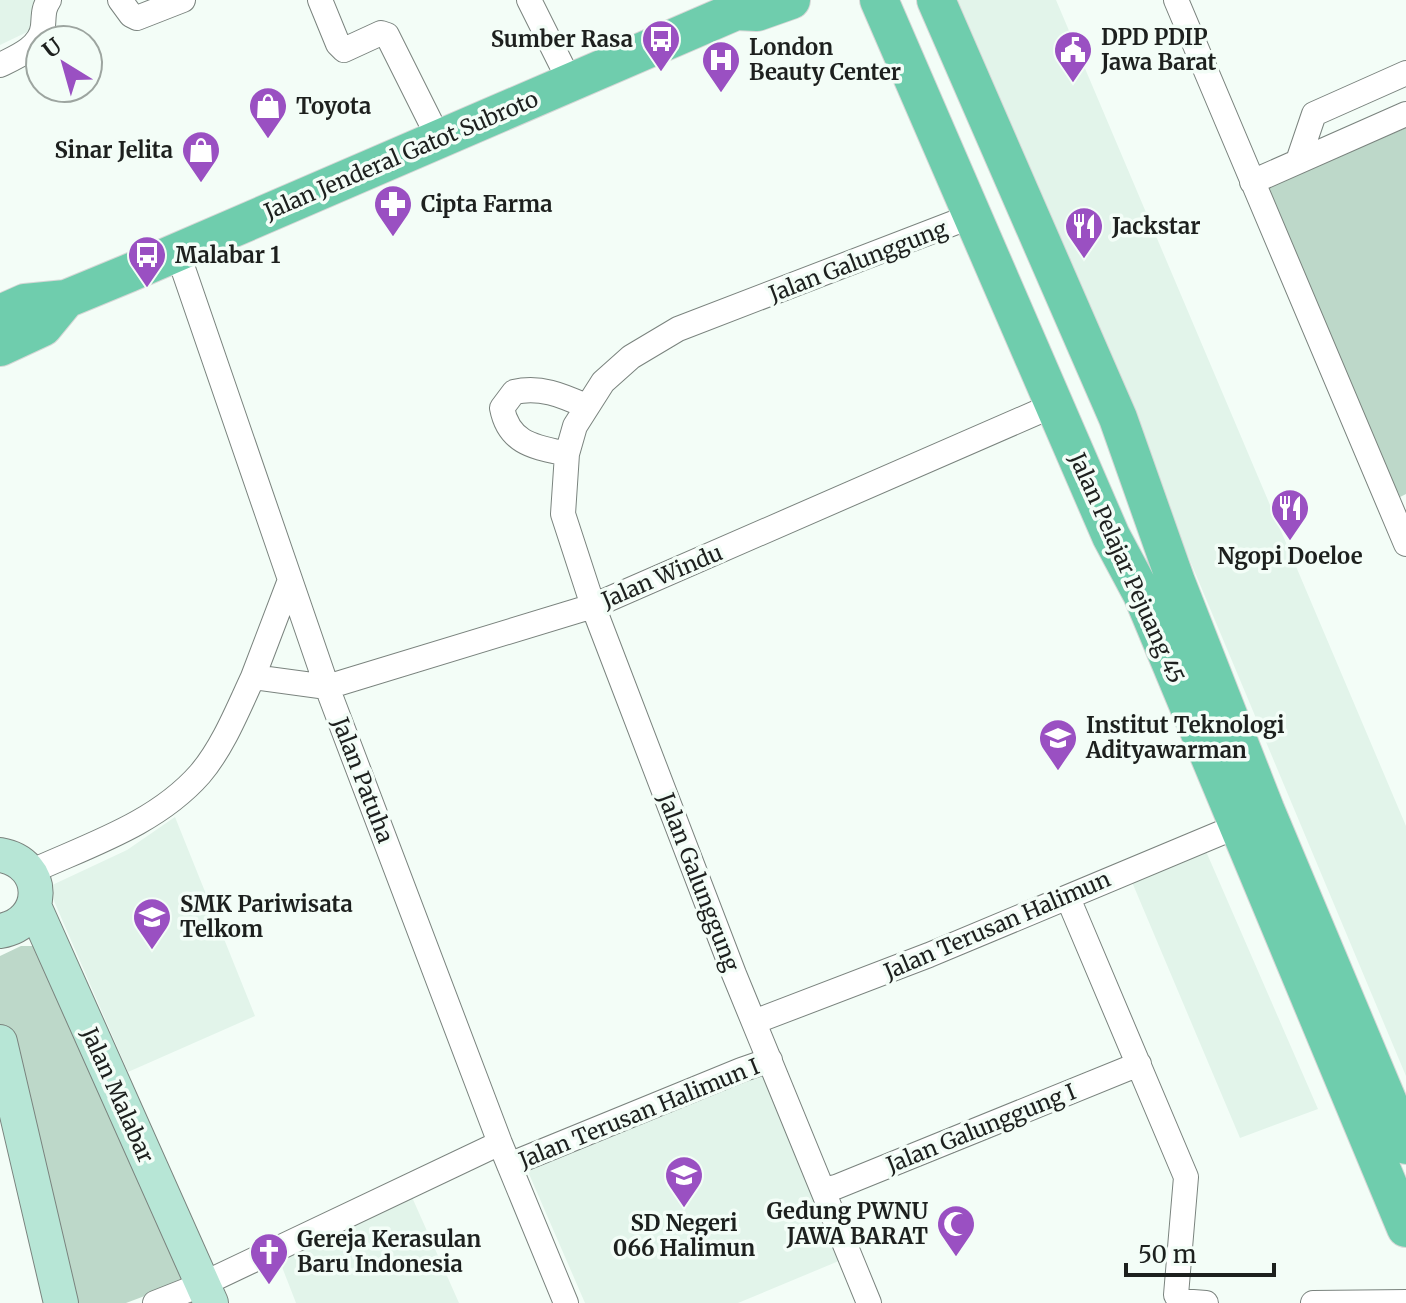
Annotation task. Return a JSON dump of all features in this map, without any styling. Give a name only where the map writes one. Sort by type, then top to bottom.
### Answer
[{"type":"main road","name":"Jalan Jenderal Gatot Subroto","points":[[0,314],[25,303],[66,299],[741,5],[757,12],[792,0]]},
{"type":"main road","points":[[853,0],[914,7]]},
{"type":"main road","points":[[914,7],[972,216],[1159,588]]},
{"type":"main road","points":[[914,7],[1067,405]]},
{"type":"main road","name":"Jalan Pelajar Pejuang 45","points":[[914,7],[1118,418],[1159,588],[1240,825],[1326,1041],[1406,1228]]},
{"type":"main road","name":"Jalan Jenderal Gatot Subroto","points":[[0,347],[43,327],[66,299]]},
{"type":"main road","name":"Jalan Pelajar Pejuang 45","points":[[1159,588],[1265,809],[1406,1145]]},
{"type":"street","points":[[0,65],[21,55],[36,42],[43,28],[43,14],[49,0]]},
{"type":"street","points":[[120,0],[137,18],[183,0]]},
{"type":"street","points":[[320,0],[338,44],[344,50],[381,33],[387,35],[439,139]]},
{"type":"street","points":[[529,0],[570,82]]},
{"type":"street","points":[[1176,0],[1252,182],[1398,499],[1406,544]]},
{"type":"street","points":[[1298,161],[1314,114],[1406,73]]},
{"type":"street","points":[[1252,182],[1406,114]]},
{"type":"street","name":"Jalan Galunggung","points":[[869,1303],[754,1022],[593,606],[563,514],[567,454],[575,426],[603,382],[631,357],[678,329],[972,216]]},
{"type":"street","name":"Jalan Patuha","points":[[177,251],[327,687],[504,1154],[566,1303]]},
{"type":"street","points":[[567,454],[533,446],[514,435],[505,423],[502,408],[514,392],[530,388],[553,392],[586,406]]},
{"type":"street","name":"Jalan Windu","points":[[253,677],[327,687],[593,606],[1067,405]]},
{"type":"street","points":[[0,931],[22,923],[32,889],[148,818],[173,800],[201,773],[253,677],[290,580]]},
{"type":"street","name":"Jalan Terusan Halimun","points":[[754,1022],[929,955],[1240,825]]},
{"type":"street","points":[[0,855],[13,858],[32,889]]},
{"type":"street","name":"Jalan Malabar","points":[[32,889],[207,1293]]},
{"type":"street","points":[[1068,898],[1186,1177],[1176,1295],[1184,1303],[1206,1303]]},
{"type":"street","points":[[0,1042],[61,1303]]},
{"type":"street","name":"Jalan Terusan Halimun I","points":[[504,1154],[770,1060]]},
{"type":"street","name":"Jalan Galunggung I","points":[[823,1190],[1139,1064]]},
{"type":"street","points":[[155,1303],[207,1293],[504,1154]]},
{"type":"street","points":[[1313,1303],[1406,1302]]},
{"type":"shaded area","points":[[0,0],[51,0],[50,21],[24,24],[24,33],[0,45]]},
{"type":"shaded area","points":[[955,0],[1056,0],[1406,826],[1406,1076]]},
{"type":"shaded area","points":[[1406,128],[1406,494],[1400,497],[1398,492],[1390,495],[1262,188]]},
{"type":"shaded area","name":"SMK Pariwisata Telkom","points":[[175,817],[255,1016],[128,1072],[48,887],[127,850]]},
{"type":"shaded area","points":[[1205,849],[1318,1109],[1240,1138],[1132,882]]},
{"type":"shaded area","points":[[21,946],[39,946],[190,1279],[126,1303],[67,1303],[0,1076],[0,956]]},
{"type":"shaded area","name":"SD Negeri 066 Halimun","points":[[761,1057],[846,1258],[738,1303],[585,1303],[523,1160]]},
{"type":"shaded area","points":[[411,1195],[459,1303],[296,1303],[277,1254]]},
{"type":"place","name":"Sumber Rasa","points":[[661,73]]},
{"type":"place","name":"DPD PDIP Jawa Barat","points":[[1073,84]]},
{"type":"place","name":"London Beauty Center","points":[[721,94]]},
{"type":"place","name":"Toyota","points":[[268,140]]},
{"type":"place","name":"Sinar Jelita","points":[[201,184]]},
{"type":"place","name":"Cipta Farma","points":[[393,238]]},
{"type":"place","name":"Jackstar","points":[[1084,260]]},
{"type":"place","name":"Malabar 1","points":[[147,289]]},
{"type":"place","name":"Ngopi Doeloe","points":[[1290,542]]},
{"type":"place","name":"Institut Teknologi Adityawarman","points":[[1058,772]]},
{"type":"place","name":"SMK Pariwisata Telkom","points":[[152,951]]},
{"type":"place","name":"SD Negeri 066 Halimun","points":[[684,1209]]},
{"type":"place","name":"Gedung PWNU JAWA BARAT","points":[[956,1258]]},
{"type":"place","name":"Gereja Kerasulan Baru Indonesia","points":[[269,1286]]}]
